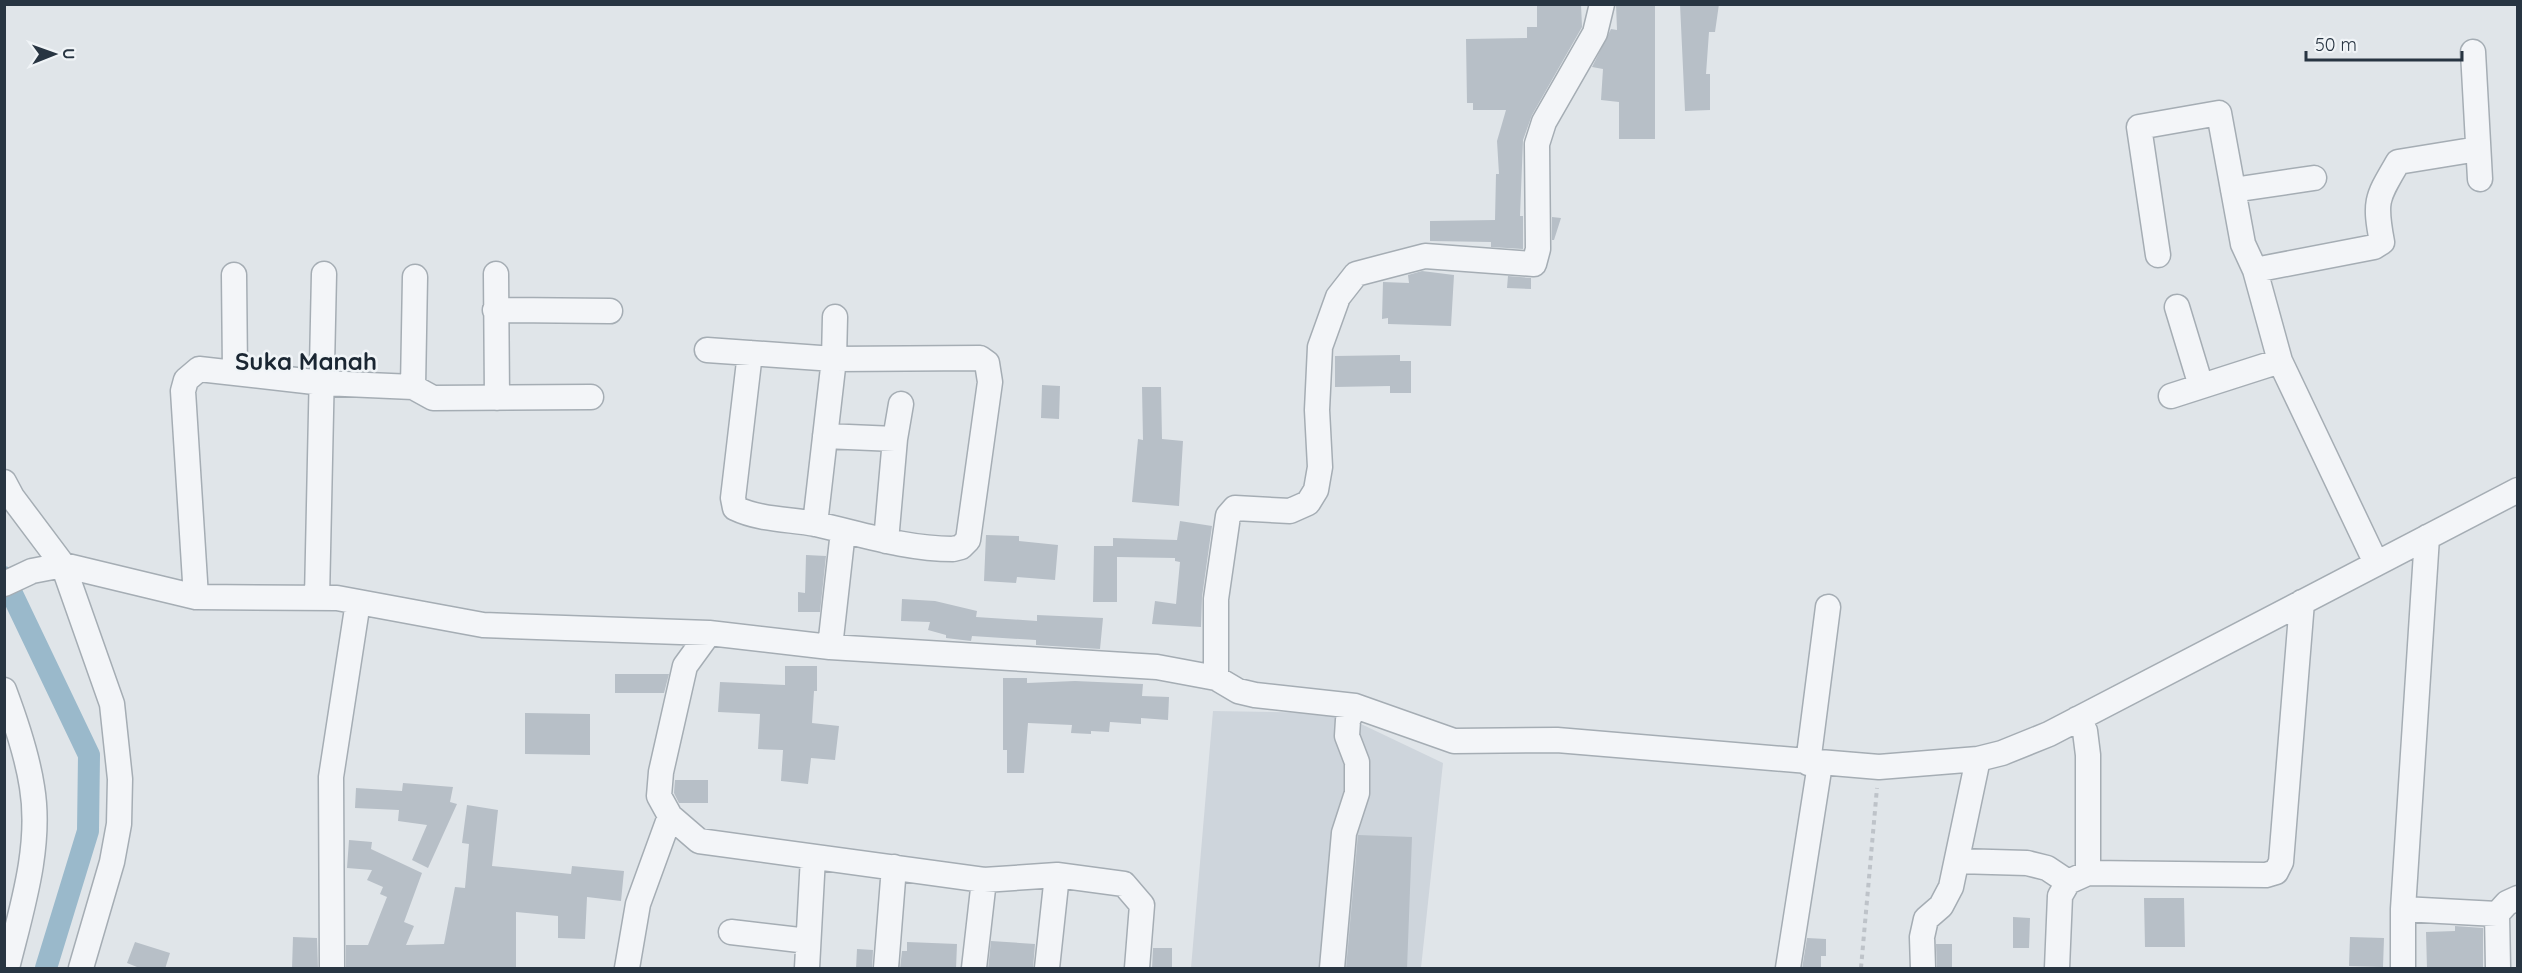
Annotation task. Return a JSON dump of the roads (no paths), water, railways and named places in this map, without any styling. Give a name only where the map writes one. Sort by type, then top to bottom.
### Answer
[{"type":"street","points":[[1216,678],[1216,599],[1228,516],[1235,508],[1290,511],[1308,503],[1316,490],[1320,467],[1317,410],[1320,347],[1338,297],[1356,274],[1425,256],[1534,264],[1538,249],[1537,144],[1544,122],[1595,33],[1602,4]]},
{"type":"street","points":[[2473,52],[2480,179]]},
{"type":"street","points":[[2157,255],[2139,127],[2219,113],[2243,243],[2255,270],[2280,361],[2376,563]]},
{"type":"street","points":[[2255,270],[2374,248],[2382,242],[2376,207],[2378,195],[2398,162],[2478,149]]},
{"type":"street","points":[[2233,190],[2314,178]]},
{"type":"street","points":[[318,598],[324,274]]},
{"type":"street","points":[[496,274],[497,398]]},
{"type":"street","points":[[234,275],[235,372]]},
{"type":"street","points":[[413,387],[416,277]]},
{"type":"street","points":[[2177,307],[2201,386]]},
{"type":"street","points":[[495,310],[610,311]]},
{"type":"street","points":[[815,524],[834,359],[834,317]]},
{"type":"street","points":[[707,350],[750,353],[834,359],[980,358],[987,363],[990,369],[990,381],[968,540],[961,547],[953,549],[886,541],[815,524],[746,513],[735,508],[733,498],[750,353]]},
{"type":"street","points":[[2171,396],[2280,361]]},
{"type":"street","points":[[196,597],[183,392],[186,380],[199,369],[323,383],[413,387],[434,398],[591,397]]},
{"type":"street","points":[[886,541],[895,439],[902,404]]},
{"type":"street","points":[[825,436],[895,439]]},
{"type":"street","points":[[4,482],[12,497],[63,565],[111,704],[120,779],[119,824],[112,862],[81,969]]},
{"type":"street","points":[[4,584],[32,571],[63,565],[196,597],[318,598],[358,602],[483,625],[710,633],[830,647],[1157,667],[1216,678],[1238,691],[1255,695],[1355,706],[1454,741],[1557,740],[1879,767],[1978,759],[2030,742],[2517,490]]},
{"type":"street","points":[[830,647],[843,531]]},
{"type":"street","points":[[2403,969],[2403,909],[2427,537]]},
{"type":"street","points":[[332,969],[331,777],[358,602]]},
{"type":"street","points":[[1957,861],[2027,863],[2078,878],[2266,875],[2276,872],[2281,862],[2302,602]]},
{"type":"street","points":[[1788,969],[1814,763],[1828,607]]},
{"type":"street","points":[[710,633],[685,666],[670,724],[659,796],[670,816],[699,841],[984,880],[1057,875],[1124,884],[1142,905],[1143,916],[1137,969]]},
{"type":"street","points":[[4,690],[17,722],[33,789],[32,851],[14,902],[7,969]]},
{"type":"street","points":[[1332,969],[1344,833],[1357,793],[1357,762],[1347,736],[1348,720],[1355,706]]},
{"type":"street","points":[[2057,969],[2060,896],[2078,878],[2088,755],[2085,731],[2077,719]]},
{"type":"street","points":[[1923,969],[1922,937],[1926,919],[1941,906],[1951,887],[1978,759]]},
{"type":"street","points":[[627,969],[638,904],[670,816]]},
{"type":"street","points":[[807,969],[813,857]]},
{"type":"street","points":[[886,969],[894,867]]},
{"type":"street","points":[[1047,969],[1057,875]]},
{"type":"street","points":[[974,969],[984,880]]},
{"type":"street","points":[[2498,969],[2497,914],[2507,903],[2517,898]]},
{"type":"street","points":[[2403,909],[2497,914]]},
{"type":"street","points":[[731,932],[808,941]]},
{"type":"waterway","points":[[4,577],[89,755],[88,831],[46,968]]},
{"type":"district","name":"Suka Manah","points":[[306,361]]}]
